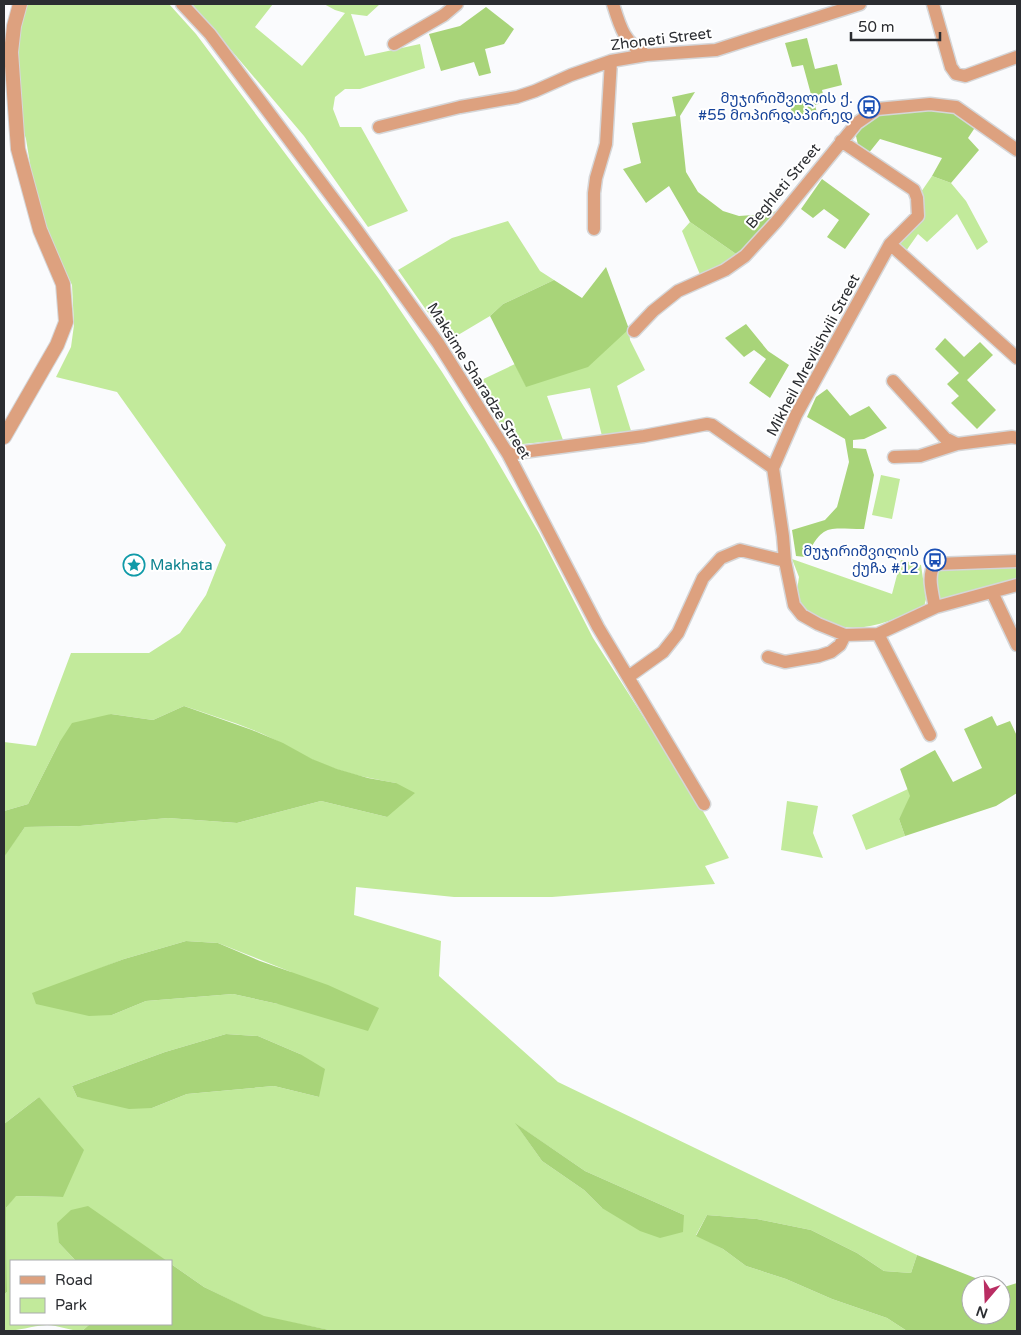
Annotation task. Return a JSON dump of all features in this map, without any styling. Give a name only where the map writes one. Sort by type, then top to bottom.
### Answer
[{"type":"street","points":[[4,437],[57,345],[66,322],[63,284],[40,230],[18,148],[11,52],[14,26],[20,4]]},
{"type":"street","name":"Maksime Sharadze Street","points":[[182,4],[210,34],[356,229],[438,343],[508,454],[598,627],[704,804]]},
{"type":"street","points":[[394,44],[444,15],[457,4]]},
{"type":"street","points":[[613,4],[621,30],[634,48],[646,55]]},
{"type":"street","name":"Zhoneti Street","points":[[379,127],[460,107],[536,92],[571,75],[612,61],[646,55],[716,50],[860,4]]},
{"type":"street","points":[[933,4],[951,67],[956,74],[965,76],[1017,57]]},
{"type":"street","points":[[594,230],[594,193],[596,178],[606,144],[612,61]]},
{"type":"street","name":"Beghleti Street","points":[[634,331],[653,311],[678,292],[725,270],[744,256],[776,222],[856,124],[877,109],[930,104],[956,107],[1017,150]]},
{"type":"street","name":"Mikheil Mrevlishvili Street","points":[[773,468],[796,415],[890,244],[918,216],[918,198],[914,190],[841,142]]},
{"type":"street","points":[[890,244],[1017,358]]},
{"type":"street","points":[[893,381],[945,438],[957,444]]},
{"type":"street","points":[[508,454],[644,436],[707,424],[712,425],[773,468],[785,561],[794,605],[802,615],[818,624],[846,635],[878,634],[936,607],[1017,585]]},
{"type":"street","points":[[894,457],[920,456],[957,444],[1017,438]]},
{"type":"street","points":[[628,677],[663,652],[678,633],[703,578],[721,558],[740,550],[785,561]]},
{"type":"street","points":[[936,607],[931,576],[931,570],[935,564],[1017,561]]},
{"type":"street","points":[[992,592],[1017,645]]},
{"type":"street","points":[[878,634],[930,735]]},
{"type":"street","points":[[768,657],[785,662],[820,656],[831,652],[840,645],[846,635]]},
{"type":"green space","points":[[27,4],[169,4],[196,34],[379,279],[442,372],[485,440],[539,533],[593,638],[699,804],[729,858],[705,866],[715,884],[552,897],[454,897],[356,887],[354,915],[441,941],[439,976],[558,1082],[917,1255],[911,1273],[884,1271],[857,1253],[811,1230],[757,1219],[707,1215],[696,1235],[723,1249],[746,1266],[786,1279],[832,1299],[887,1318],[907,1331],[334,1331],[264,1317],[204,1287],[172,1265],[172,1260],[59,1243],[75,1260],[10,1260],[10,1325],[47,1325],[4,1331],[4,1295],[7,1292],[6,1208],[15,1196],[63,1197],[39,1097],[4,1124],[4,857],[6,853],[25,827],[80,826],[168,818],[237,823],[321,801],[387,817],[396,783],[363,777],[332,768],[261,733],[184,706],[153,720],[111,714],[59,743],[28,804],[4,811],[4,742],[36,746],[71,653],[149,653],[180,633],[206,595],[226,545],[117,392],[56,377],[71,347],[74,325],[72,285],[47,231],[36,201],[26,139],[20,120],[18,35]],"holes":[[[186,941],[218,943],[291,972],[278,1004],[233,994],[146,1001],[112,1015],[96,970],[124,959]],[[226,1034],[258,1036],[300,1054],[319,1097],[274,1086],[187,1094],[152,1108],[77,1097],[72,1086],[165,1052]],[[516,1124],[585,1171],[684,1215],[602,1208],[584,1190],[542,1161]]]},
{"type":"green space","points":[[192,4],[273,4],[255,27],[302,66],[345,13],[324,4],[380,4],[367,16],[351,14],[365,56],[420,44],[425,68],[360,89],[345,89],[335,97],[333,109],[340,127],[361,127],[408,211],[368,227],[304,136]]},
{"type":"green space","points":[[486,7],[514,29],[504,44],[485,49],[491,73],[479,76],[474,62],[441,71],[429,34],[460,26]]},
{"type":"green space","points":[[807,38],[815,69],[837,64],[842,85],[822,90],[825,102],[815,105],[817,113],[793,119],[790,104],[812,98],[803,65],[792,67],[785,43]]},
{"type":"green space","points":[[695,92],[680,116],[686,172],[698,192],[723,211],[739,216],[766,214],[781,210],[739,256],[690,222],[669,186],[646,203],[623,169],[641,163],[632,123],[676,116],[672,97]]},
{"type":"green space","points":[[925,106],[956,113],[976,126],[968,138],[979,150],[951,183],[932,176],[942,158],[880,139],[868,154],[858,145],[856,136],[859,128],[878,113]]},
{"type":"green space","points":[[932,176],[951,183],[966,201],[988,242],[977,250],[957,214],[927,242],[918,234],[906,251],[898,244],[923,211],[924,204],[921,192]]},
{"type":"green space","points":[[822,179],[870,214],[845,249],[827,237],[839,220],[824,209],[813,218],[801,209]]},
{"type":"green space","points":[[508,221],[540,271],[554,280],[503,304],[490,316],[448,341],[398,270],[452,238]]},
{"type":"green space","points":[[690,222],[739,256],[701,277],[682,231]]},
{"type":"green space","points":[[606,267],[629,329],[588,367],[526,387],[490,316],[503,304],[554,280],[582,298]]},
{"type":"green space","points":[[746,324],[768,351],[789,365],[770,398],[749,383],[766,359],[754,350],[744,357],[725,338]]},
{"type":"green space","points":[[629,329],[630,340],[645,370],[617,386],[632,434],[602,436],[590,388],[547,396],[563,440],[513,445],[475,383],[515,364],[526,386]]},
{"type":"green space","points":[[945,338],[964,357],[980,342],[993,355],[967,380],[996,410],[977,429],[951,403],[959,396],[947,384],[959,373],[935,349]]},
{"type":"green space","points":[[827,389],[850,416],[869,406],[887,428],[864,439],[853,440],[853,448],[866,449],[874,475],[864,529],[828,530],[818,538],[806,557],[796,556],[792,530],[825,520],[837,507],[849,462],[845,439],[807,417],[816,397]]},
{"type":"green space","points":[[881,475],[900,479],[892,519],[872,515]]},
{"type":"green space","points":[[792,559],[892,594],[901,560],[921,565],[926,599],[924,607],[872,626],[859,628],[832,625],[815,618],[799,605],[797,590],[799,577]]},
{"type":"green space","points":[[1017,566],[1017,579],[940,601],[936,577],[939,571]]},
{"type":"green space","points":[[184,706],[252,730],[337,769],[368,778],[396,783],[415,793],[387,817],[321,801],[237,823],[168,818],[80,826],[25,827],[4,857],[4,811],[28,804],[59,743],[72,723],[111,714],[153,720]]},
{"type":"green space","points":[[992,716],[997,726],[1010,721],[1017,736],[1017,793],[996,806],[905,836],[899,819],[910,796],[900,769],[935,750],[953,782],[982,768],[964,729]]},
{"type":"green space","points":[[908,789],[911,796],[899,819],[905,836],[866,850],[852,815]]},
{"type":"green space","points":[[787,801],[818,806],[813,833],[823,858],[781,850]]},
{"type":"green space","points":[[186,941],[218,943],[260,961],[328,985],[379,1008],[368,1031],[278,1004],[233,994],[146,1001],[112,1015],[89,1016],[36,1004],[32,993],[124,959]]},
{"type":"green space","points":[[226,1034],[258,1036],[300,1054],[325,1069],[319,1097],[274,1086],[187,1094],[152,1108],[129,1109],[77,1097],[72,1086],[165,1052]]},
{"type":"green space","points":[[39,1097],[84,1150],[63,1197],[16,1196],[6,1208],[7,1292],[4,1295],[4,1124]]},
{"type":"green space","points":[[515,1123],[585,1171],[684,1215],[683,1232],[660,1238],[640,1231],[602,1208],[584,1190],[542,1161]]},
{"type":"green space","points":[[88,1206],[166,1260],[75,1260],[59,1243],[57,1223],[71,1210]]},
{"type":"green space","points":[[707,1215],[757,1219],[811,1230],[857,1253],[884,1271],[911,1273],[917,1255],[968,1275],[961,1275],[961,1325],[1011,1325],[1011,1285],[1017,1283],[1017,1331],[907,1331],[887,1318],[832,1299],[786,1279],[746,1266],[723,1249],[696,1236]]},
{"type":"green space","points":[[172,1265],[204,1287],[264,1316],[334,1331],[82,1331],[89,1325],[172,1325]]},
{"type":"green space","points":[[47,1325],[89,1325],[82,1331]]},
{"type":"place","name":"მუჯირიშვილის ქ. #55 მოპირდაპირედ","points":[[869,107]]},
{"type":"place","name":"მუჯირიშვილის ქუჩა #12","points":[[935,560]]},
{"type":"place","name":"Makhata","points":[[134,565]]}]
